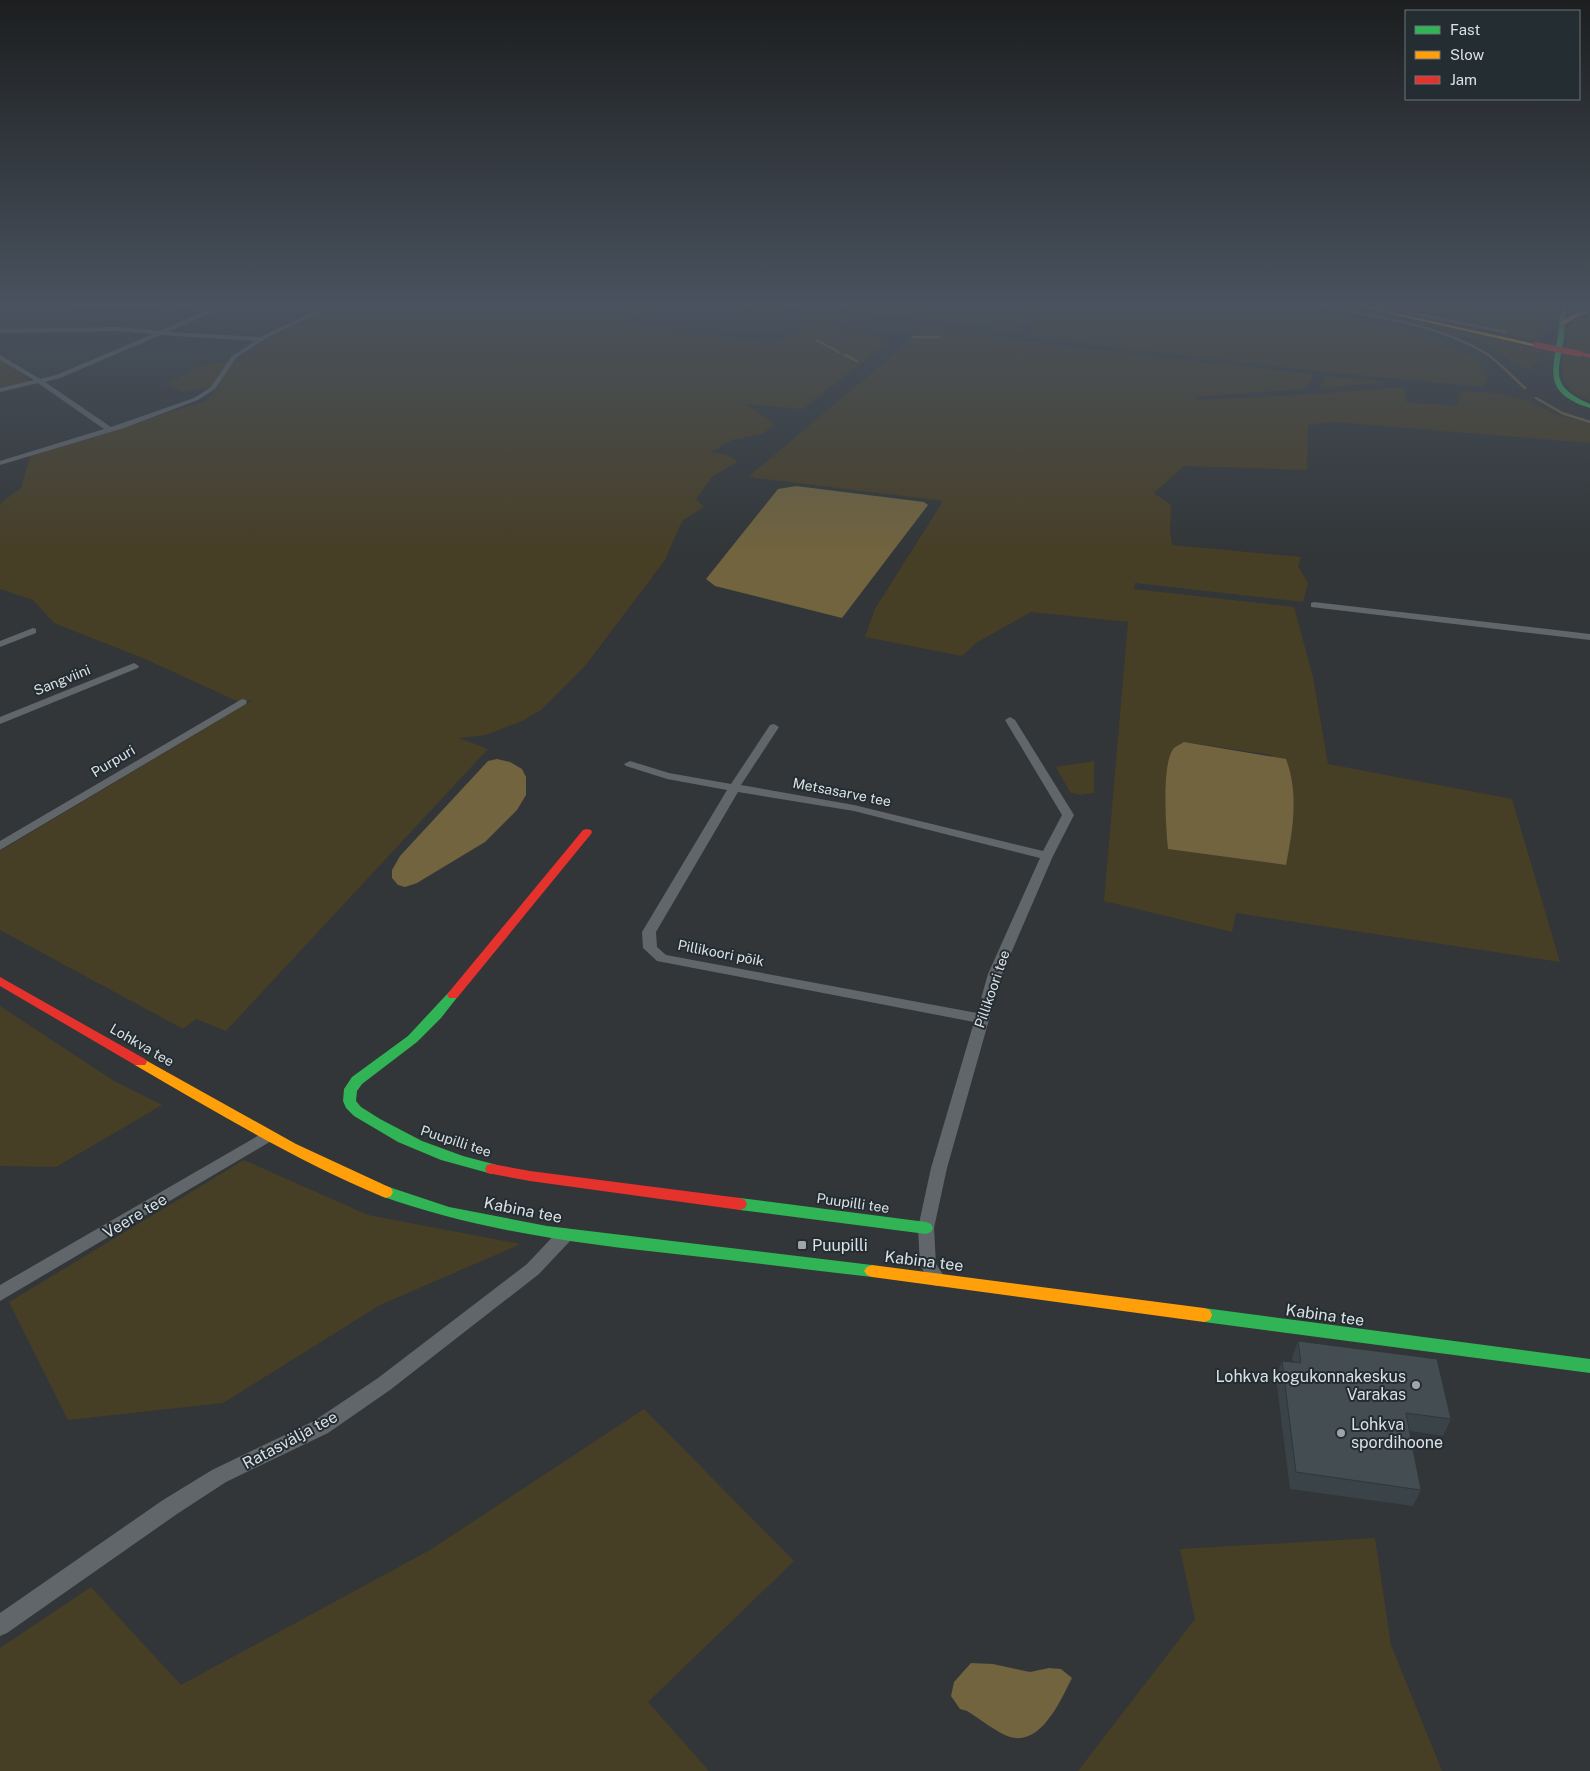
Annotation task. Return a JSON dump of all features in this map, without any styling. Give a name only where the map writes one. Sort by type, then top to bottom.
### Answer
[{"type":"street","points":[[47,388],[109,429]]},
{"type":"street","points":[[1,462],[175,408],[205,394],[212,388]]},
{"type":"street","points":[[1560,388],[1572,399],[1590,406]]},
{"type":"street","points":[[1565,394],[1590,402]]},
{"type":"street","points":[[1314,605],[1590,637]]},
{"type":"street","points":[[0,644],[33,631]]},
{"type":"street","name":"Sangviini","points":[[0,720],[134,666]]},
{"type":"street","name":"Purpuri","points":[[0,846],[242,702]]},
{"type":"street","name":"Pillikoori tee","points":[[937,1279],[928,1265],[926,1228],[939,1168],[981,1019],[995,974],[1047,856],[1068,815],[1010,720]]},
{"type":"street","name":"Pillikoori põik","points":[[774,727],[734,788],[650,932],[650,948],[662,958],[981,1019]]},
{"type":"street","name":"Metsasarve tee","points":[[630,764],[667,776],[854,808],[1047,856]]},
{"type":"street","name":"Puupilli tee","points":[[587,832],[434,1019],[406,1045],[359,1079],[351,1089],[349,1100],[352,1107],[406,1141],[441,1155],[488,1168],[584,1184],[926,1228]]},
{"type":"street","name":"Lohkva tee","points":[[0,981],[268,1136]]},
{"type":"street","name":"Kabina tee","points":[[268,1136],[364,1183],[410,1201],[465,1216],[565,1235],[937,1279],[1590,1366]]},
{"type":"street","name":"Veere tee","points":[[0,1294],[268,1136]]},
{"type":"street","name":"Ratasvälja tee","points":[[0,1626],[170,1507],[219,1476],[321,1427],[376,1390],[533,1269],[565,1235]]},
{"type":"shaded area","points":[[174,388],[205,388],[183,392]]},
{"type":"shaded area","points":[[217,388],[830,388],[802,409],[746,404],[775,424],[762,434],[732,440],[711,452],[728,455],[738,462],[713,476],[696,499],[704,507],[682,521],[665,560],[585,666],[541,710],[522,721],[486,735],[459,738],[488,749],[226,1031],[196,1019],[183,1029],[0,930],[0,851],[253,700],[239,702],[145,659],[54,623],[33,600],[0,589],[0,505],[21,488],[30,456],[206,401]]},
{"type":"shaded area","points":[[854,388],[1307,388],[1193,397],[1198,400],[1404,388],[1406,402],[1457,406],[1461,391],[1496,393],[1529,401],[1554,414],[1590,424],[1590,443],[1334,422],[1308,425],[1307,470],[1184,466],[1154,493],[1171,505],[1170,531],[1172,545],[1301,557],[1298,566],[1308,583],[1303,602],[1135,583],[1134,589],[1294,607],[1313,677],[1328,764],[1512,799],[1560,962],[1236,913],[1232,932],[1104,901],[1128,622],[1031,612],[976,643],[962,656],[865,637],[875,609],[943,501],[748,477]],"holes":[[[1184,742],[1272,755],[1294,805],[1286,865],[1168,848],[1166,781],[1170,755],[1174,748]]]},
{"type":"shaded area","points":[[1569,388],[1590,388],[1590,400],[1574,393]]},
{"type":"shaded area","points":[[796,486],[924,502],[928,505],[842,618],[715,586],[706,579],[778,489]]},
{"type":"shaded area","points":[[1184,742],[1286,759],[1294,798],[1294,812],[1286,865],[1168,849],[1165,796],[1167,767],[1174,748]]},
{"type":"shaded area","points":[[497,759],[510,762],[522,769],[526,777],[526,795],[517,810],[485,842],[417,883],[405,887],[398,885],[392,878],[392,870],[400,856],[488,761]]},
{"type":"shaded area","points":[[1094,761],[1094,793],[1080,795],[1070,792],[1056,767]]},
{"type":"shaded area","points":[[0,1006],[114,1081],[162,1105],[56,1167],[0,1166]]},
{"type":"shaded area","points":[[244,1160],[368,1215],[521,1244],[380,1305],[223,1403],[68,1420],[9,1302]]},
{"type":"shaded area","points":[[644,1409],[794,1561],[648,1702],[709,1771],[0,1771],[0,1648],[91,1587],[181,1685],[430,1550]]},
{"type":"shaded area","points":[[1375,1538],[1391,1645],[1442,1771],[1078,1771],[1195,1619],[1180,1549]]},
{"type":"shaded area","points":[[971,1663],[993,1664],[1030,1672],[1049,1668],[1061,1669],[1072,1678],[1056,1708],[1041,1728],[1032,1735],[1021,1738],[1010,1737],[967,1711],[960,1709],[951,1696],[954,1682]]},
{"type":"building","name":"Lohkva spordihoone","points":[[1298,1341],[1437,1359],[1451,1419],[1406,1413],[1421,1490],[1296,1472],[1282,1361],[1301,1363]]},
{"type":"waterway","points":[[1536,398],[1562,413],[1590,422]]},
{"type":"traffic: fast","points":[[1561,388],[1566,394],[1590,406]]},
{"type":"traffic: fast","points":[[453,995],[431,1021],[412,1039],[370,1069],[357,1081],[351,1089],[349,1101],[359,1113],[403,1138],[446,1156],[492,1169]]},
{"type":"traffic: fast","points":[[386,1192],[417,1203],[481,1220],[547,1232],[872,1271]]},
{"type":"traffic: fast","points":[[740,1204],[926,1228]]},
{"type":"traffic: fast","points":[[1204,1315],[1590,1366]]},
{"type":"traffic: slow","points":[[140,1062],[291,1148],[354,1179],[386,1192]]},
{"type":"traffic: slow","points":[[872,1271],[1204,1315]]},
{"type":"traffic: jam","points":[[453,995],[587,832]]},
{"type":"traffic: jam","points":[[0,981],[140,1062]]},
{"type":"traffic: jam","points":[[492,1169],[530,1176],[740,1204]]},
{"type":"place","name":"Puupilli","points":[[802,1245]]},
{"type":"place","name":"Lohkva kogukonnakeskus Varakas","points":[[1416,1385]]},
{"type":"place","name":"Lohkva spordihoone","points":[[1341,1433]]}]
